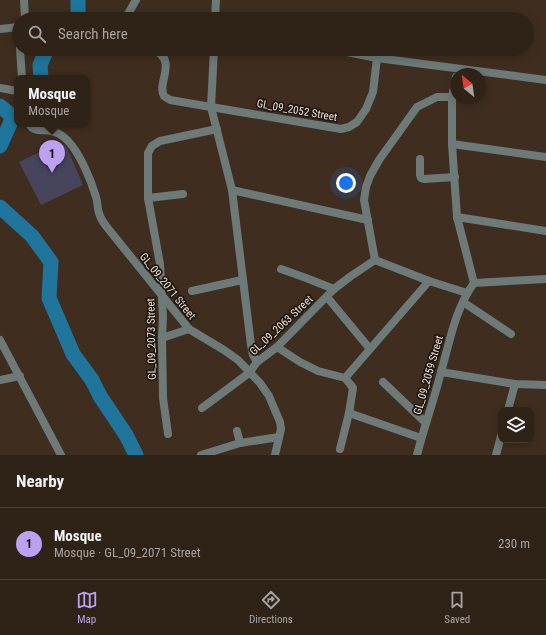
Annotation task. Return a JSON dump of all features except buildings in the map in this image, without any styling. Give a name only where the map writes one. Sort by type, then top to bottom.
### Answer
[{"type":"street","points":[[24,0],[25,12]]},
{"type":"street","points":[[129,12],[136,0]]},
{"type":"street","points":[[215,12],[216,0]]},
{"type":"street","points":[[0,28],[12,27]]},
{"type":"street","points":[[20,56],[22,75]]},
{"type":"street","points":[[163,56],[166,66],[163,90],[164,96],[170,100],[211,107]]},
{"type":"street","points":[[214,56],[211,107],[232,190],[251,345],[253,355],[257,362]]},
{"type":"street","points":[[367,56],[450,72]]},
{"type":"street","name":"GL_09_2052 Street","points":[[211,107],[341,129],[349,128],[357,122],[366,110],[373,92],[377,58]]},
{"type":"street","points":[[486,75],[546,80]]},
{"type":"street","points":[[0,88],[14,90]]},
{"type":"street","points":[[450,97],[436,97],[417,107],[379,160],[370,176],[366,187],[364,200],[375,260],[428,281],[467,293]]},
{"type":"street","points":[[452,104],[452,144],[457,217],[474,283],[546,279]]},
{"type":"street","name":"GL_09_2071 Street","points":[[31,127],[37,131],[51,131],[61,135],[75,150],[96,198],[99,213],[106,226],[189,329],[238,360],[249,373],[260,382],[269,396],[280,422],[281,429],[275,455]]},
{"type":"street","name":"GL_09_2073 Street","points":[[168,434],[163,398],[163,317],[160,264],[148,198],[148,153],[152,146],[160,141],[217,129]]},
{"type":"street","points":[[452,144],[546,157]]},
{"type":"street","points":[[420,159],[421,178],[455,177]]},
{"type":"street","points":[[232,190],[368,220]]},
{"type":"street","points":[[148,198],[183,194]]},
{"type":"street","points":[[457,217],[546,231]]},
{"type":"street","name":"GL_09_2063 Street","points":[[202,408],[249,373],[257,362],[276,347],[334,289],[375,260]]},
{"type":"street","points":[[281,269],[334,289]]},
{"type":"street","points":[[192,291],[242,280]]},
{"type":"street","points":[[345,378],[428,281]]},
{"type":"street","name":"GL_09_2059 Street","points":[[417,455],[452,330],[467,293],[474,283]]},
{"type":"street","points":[[327,297],[370,349]]},
{"type":"street","points":[[463,302],[510,334]]},
{"type":"street","points":[[162,338],[189,329]]},
{"type":"street","points":[[0,340],[61,455]]},
{"type":"street","points":[[276,347],[300,362],[318,370],[345,378],[353,388],[349,413],[340,449]]},
{"type":"street","points":[[441,372],[515,384],[546,385]]},
{"type":"street","points":[[0,380],[20,376]]},
{"type":"street","points":[[383,382],[426,423]]},
{"type":"street","points":[[509,407],[515,384]]},
{"type":"street","points":[[349,413],[421,438]]},
{"type":"street","points":[[236,431],[240,443]]},
{"type":"street","points":[[201,455],[240,443],[279,437]]},
{"type":"street","points":[[496,455],[499,443]]},
{"type":"waterway","points":[[78,0],[78,12]]},
{"type":"waterway","points":[[41,75],[40,65],[44,56]]},
{"type":"waterway","points":[[0,106],[13,117]]},
{"type":"waterway","points":[[0,146],[14,117]]},
{"type":"waterway","points":[[0,207],[32,236],[51,262],[49,298],[73,354],[92,380],[100,396],[126,435],[136,455]]},
{"type":"place","name":"Mosque","points":[[52,173]]}]
